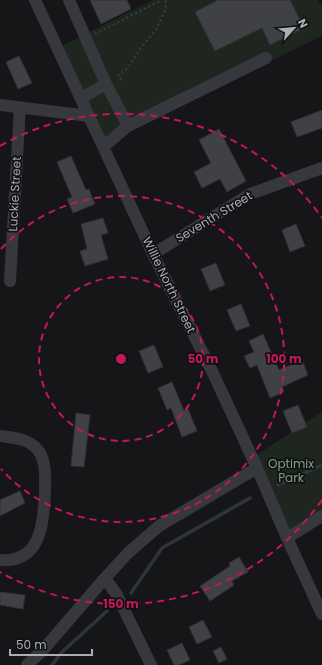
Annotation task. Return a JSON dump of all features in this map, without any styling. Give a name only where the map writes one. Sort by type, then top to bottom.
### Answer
[{"type":"street","name":"Willie North Street","points":[[35,0],[153,254],[213,373],[322,614]]},
{"type":"street","points":[[69,0],[106,84],[128,126]]},
{"type":"street","points":[[103,147],[128,126],[266,58]]},
{"type":"street","points":[[81,98],[106,84]]},
{"type":"street","points":[[0,105],[89,116]]},
{"type":"street","name":"Luckie Street","points":[[10,281],[20,107]]},
{"type":"street","name":"Seventh Street","points":[[153,254],[250,194],[322,168]]},
{"type":"street","points":[[0,436],[24,440],[38,450],[44,462],[46,475],[44,511],[41,531],[34,545],[26,554],[18,559],[0,560]]},
{"type":"street","points":[[26,665],[48,644],[128,553],[159,526],[257,468]]},
{"type":"street","points":[[287,538],[322,516]]},
{"type":"street","points":[[105,578],[117,594],[151,665]]},
{"type":"path","points":[[86,38],[162,0]]},
{"type":"path","points":[[121,80],[118,75],[128,68],[142,46],[156,30],[165,10],[166,0]]},
{"type":"green space","points":[[153,0],[318,0],[322,7],[322,36],[102,143],[58,48]]},
{"type":"green space","name":"Optimix Park","points":[[322,412],[322,516],[287,538],[252,458]]},
{"type":"building","points":[[90,0],[127,0],[131,9],[101,24]]},
{"type":"building","points":[[218,0],[290,0],[304,28],[270,45],[262,28],[215,51],[195,12]]},
{"type":"building","points":[[19,56],[32,83],[18,89],[6,62]]},
{"type":"building","points":[[322,110],[322,128],[297,137],[291,122]]},
{"type":"building","points":[[219,129],[246,181],[227,192],[220,179],[202,188],[194,172],[211,163],[199,140]]},
{"type":"building","points":[[71,156],[86,190],[89,189],[95,204],[73,213],[67,199],[72,197],[57,162]]},
{"type":"building","points":[[103,218],[108,233],[101,235],[108,259],[85,266],[80,251],[87,249],[81,224]]},
{"type":"building","points":[[296,224],[305,246],[290,252],[282,230]]},
{"type":"building","points":[[216,263],[225,285],[210,291],[201,269]]},
{"type":"building","points":[[241,304],[250,326],[236,331],[227,310]]},
{"type":"building","points":[[263,334],[279,370],[302,360],[308,375],[282,387],[284,392],[270,398],[257,365],[250,368],[244,356],[254,352],[249,341]]},
{"type":"building","points":[[154,345],[163,367],[148,373],[139,351]]},
{"type":"building","points":[[172,382],[184,411],[188,409],[197,431],[182,437],[171,408],[167,410],[158,388]]},
{"type":"building","points":[[298,405],[307,427],[292,433],[283,411]]},
{"type":"building","points":[[76,413],[90,415],[84,467],[71,466]]},
{"type":"building","points":[[20,491],[25,503],[0,516],[0,500]]},
{"type":"building","points":[[239,557],[248,572],[232,581],[234,585],[210,601],[200,586],[230,566],[229,563]]},
{"type":"building","points":[[0,592],[25,595],[23,609],[0,605]]},
{"type":"building","points":[[203,620],[212,637],[197,644],[189,627]]},
{"type":"building","points":[[182,643],[190,660],[179,665],[174,665],[167,650]]},
{"type":"building","points":[[221,647],[227,659],[219,663],[213,651]]},
{"type":"waterway","points":[[278,485],[322,465]]},
{"type":"waterway","points":[[131,593],[162,548],[250,498]]},
{"type":"waterway","points":[[52,665],[61,653],[107,611]]}]
